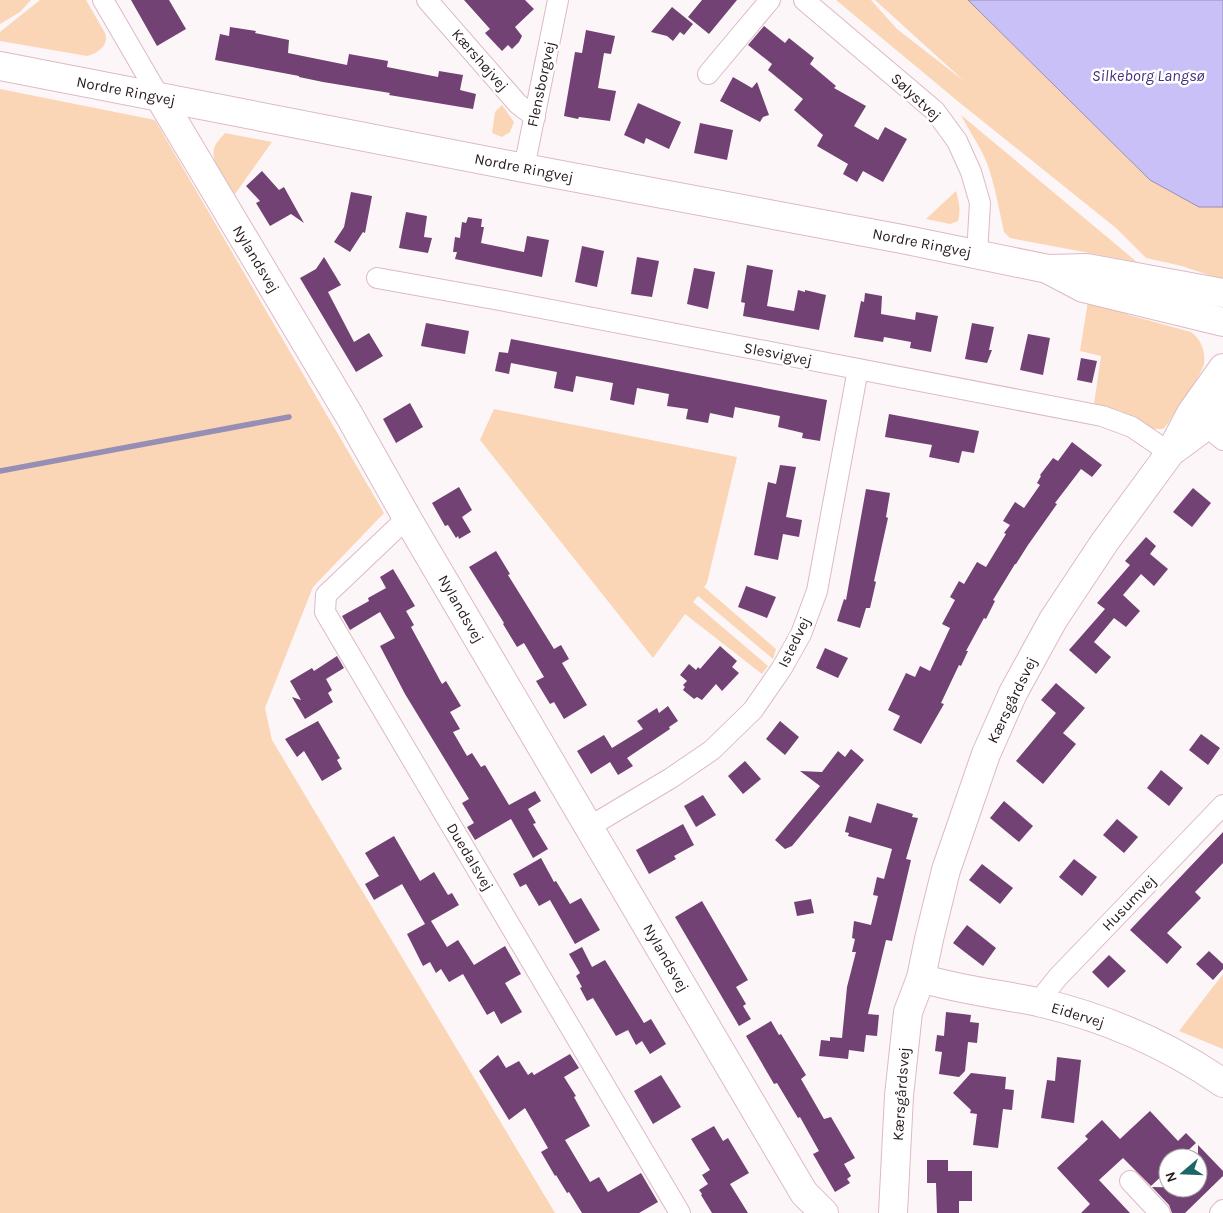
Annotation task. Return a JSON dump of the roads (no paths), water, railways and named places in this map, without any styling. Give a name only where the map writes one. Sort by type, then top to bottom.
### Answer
[{"type":"street","name":"Nylandsvej","points":[[103,0],[349,415],[407,518],[804,1193],[824,1213]]},
{"type":"street","name":"Kærshøjvej","points":[[427,0],[518,104],[535,117]]},
{"type":"street","name":"Flensborgvej","points":[[524,168],[558,0]]},
{"type":"street","points":[[708,74],[770,0]]},
{"type":"street","name":"Sølystvej","points":[[804,0],[936,111],[958,141],[971,172],[980,203],[977,254]]},
{"type":"street","name":"Nordre Ringvej","points":[[0,66],[1048,269],[1087,268],[1223,293]]},
{"type":"street","name":"Nordre Ringvej","points":[[1048,269],[1083,288],[1223,322]]},
{"type":"street","name":"Slesvigvej","points":[[377,278],[1102,416],[1132,427],[1170,453]]},
{"type":"street","points":[[1083,288],[1142,290],[1223,310]]},
{"type":"street","name":"Kærsgårdsvej","points":[[894,1213],[899,1096],[908,1012],[921,978],[936,911],[960,824],[986,754],[1013,694],[1053,620],[1078,580],[1170,453],[1191,413],[1223,368]]},
{"type":"street","name":"Istedvej","points":[[589,827],[712,750],[753,710],[782,668],[801,634],[817,591],[858,369]]},
{"type":"street","name":"Kærsgårdsvej","points":[[1170,453],[1217,424]]},
{"type":"street","name":"Duedalsvej","points":[[407,518],[326,595],[325,612],[680,1213]]},
{"type":"street","name":"Husumvej","points":[[1038,1002],[1058,977],[1223,805]]},
{"type":"street","name":"Kærsgårdsvej","points":[[910,1213],[922,1026],[921,978]]},
{"type":"street","name":"Eidervej","points":[[921,978],[941,984],[1038,1002],[1080,1014],[1122,1029],[1198,1065],[1223,1083]]},
{"type":"street","points":[[1130,1181],[1160,1213]]},
{"type":"street","points":[[1220,1213],[1223,1210]]},
{"type":"water","name":"Silkeborg Langsø","points":[[968,0],[1223,0],[1223,207],[1199,207],[1150,180]]},
{"type":"waterway","points":[[0,471],[289,417]]}]
